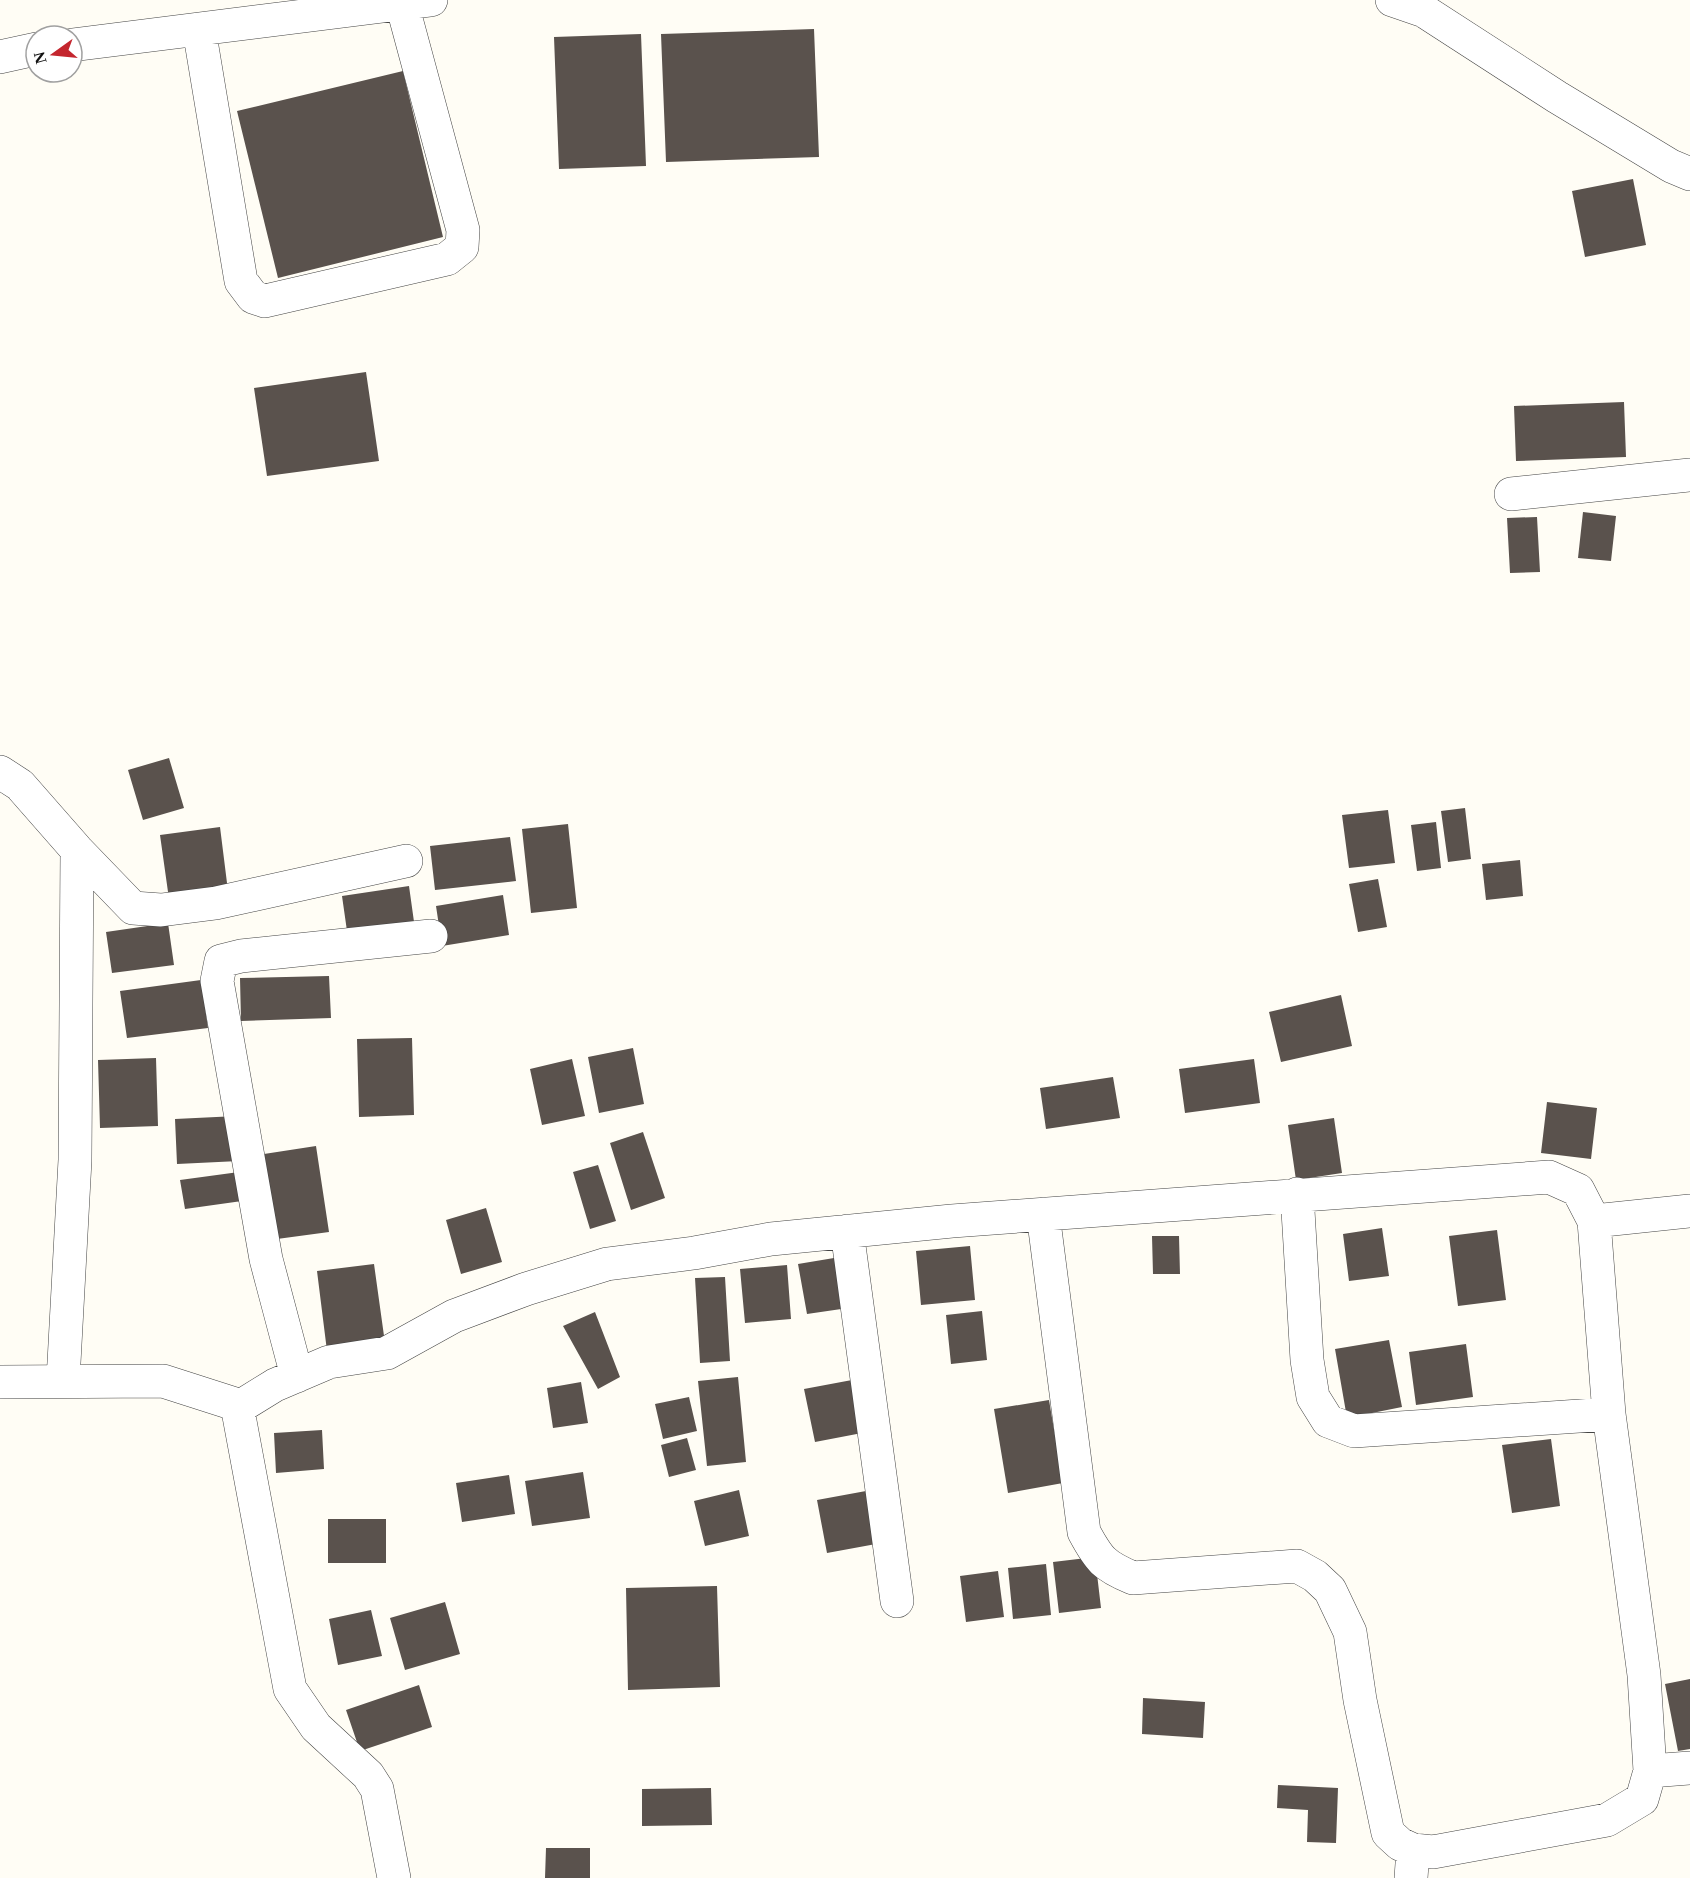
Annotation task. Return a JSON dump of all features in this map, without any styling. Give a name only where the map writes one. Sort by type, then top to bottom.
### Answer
[{"type":"street","points":[[1392,0],[1424,11],[1557,98],[1671,166],[1690,174]]},
{"type":"street","points":[[84,43],[199,29],[417,2],[463,230],[462,247],[447,259],[266,301],[253,297],[241,281],[199,29]]},
{"type":"street","points":[[0,57],[24,52]]},
{"type":"street","points":[[1511,494],[1690,475]]},
{"type":"street","points":[[0,772],[21,785],[77,850],[134,908],[160,910],[216,903],[406,861]]},
{"type":"street","points":[[63,1381],[75,1160],[77,850]]},
{"type":"street","points":[[297,1376],[266,1259],[216,981],[221,961],[241,956],[431,936]]},
{"type":"street","points":[[394,1878],[377,1789],[368,1775],[316,1727],[290,1689],[268,1582],[239,1416],[241,1406],[276,1385],[329,1362],[387,1353],[454,1316],[526,1289],[607,1264],[694,1253],[771,1239],[847,1231],[1043,1214],[1297,1194],[1549,1176],[1578,1190],[1594,1221],[1609,1414],[1644,1675],[1650,1772],[1642,1799],[1607,1820],[1433,1852],[1412,1864],[1400,1844],[1388,1833],[1360,1700],[1350,1632],[1330,1590],[1315,1576],[1297,1566],[1133,1578],[1109,1568],[1095,1552],[1084,1532],[1043,1214]]},
{"type":"street","points":[[1297,1194],[1307,1360],[1313,1397],[1328,1421],[1354,1431],[1609,1414]]},
{"type":"street","points":[[1594,1221],[1690,1210]]},
{"type":"street","points":[[847,1231],[897,1601]]},
{"type":"street","points":[[0,1382],[164,1381],[241,1406]]},
{"type":"street","points":[[1650,1772],[1690,1768]]},
{"type":"building","points":[[814,29],[819,157],[666,162],[661,34]]},
{"type":"building","points":[[641,34],[646,166],[559,169],[554,37]]},
{"type":"building","points":[[403,71],[443,237],[278,278],[237,111]]},
{"type":"building","points":[[1633,179],[1646,245],[1585,257],[1572,191]]},
{"type":"building","points":[[366,372],[379,461],[267,476],[254,388]]},
{"type":"building","points":[[1624,402],[1626,457],[1516,461],[1514,406]]},
{"type":"building","points":[[1583,512],[1616,516],[1611,561],[1578,558]]},
{"type":"building","points":[[1537,517],[1540,572],[1510,573],[1507,518]]},
{"type":"building","points":[[169,758],[184,808],[143,820],[128,770]]},
{"type":"building","points":[[1465,808],[1471,859],[1448,862],[1441,811]]},
{"type":"building","points":[[1388,810],[1395,863],[1349,868],[1342,815]]},
{"type":"building","points":[[1436,822],[1441,868],[1417,871],[1411,825]]},
{"type":"building","points":[[568,824],[577,908],[531,913],[522,829]]},
{"type":"building","points":[[220,827],[228,891],[169,899],[160,835]]},
{"type":"building","points":[[510,837],[516,881],[435,890],[430,846]]},
{"type":"building","points":[[1520,860],[1523,896],[1486,900],[1482,864]]},
{"type":"building","points":[[1378,879],[1387,927],[1358,932],[1349,884]]},
{"type":"building","points":[[409,886],[415,929],[348,938],[342,896]]},
{"type":"building","points":[[503,895],[509,935],[442,946],[436,906]]},
{"type":"building","points":[[168,923],[174,965],[112,973],[106,932]]},
{"type":"building","points":[[329,976],[331,1018],[241,1021],[240,978]]},
{"type":"building","points":[[201,980],[208,1028],[127,1038],[120,991]]},
{"type":"building","points":[[1341,995],[1352,1046],[1281,1062],[1269,1012]]},
{"type":"building","points":[[412,1038],[414,1115],[359,1117],[357,1039]]},
{"type":"building","points":[[633,1048],[644,1104],[599,1113],[588,1057]]},
{"type":"building","points":[[156,1058],[158,1126],[100,1128],[98,1060]]},
{"type":"building","points":[[572,1059],[585,1116],[542,1125],[530,1069]]},
{"type":"building","points":[[1254,1059],[1260,1103],[1185,1113],[1179,1069]]},
{"type":"building","points":[[1113,1077],[1120,1118],[1046,1129],[1040,1088]]},
{"type":"building","points":[[1547,1102],[1597,1108],[1591,1159],[1541,1153]]},
{"type":"building","points":[[237,1116],[239,1161],[177,1164],[175,1119]]},
{"type":"building","points":[[1334,1118],[1342,1173],[1296,1180],[1288,1125]]},
{"type":"building","points":[[643,1132],[665,1198],[631,1210],[610,1143]]},
{"type":"building","points":[[316,1146],[329,1232],[277,1239],[264,1154]]},
{"type":"building","points":[[598,1165],[616,1221],[590,1229],[573,1172]]},
{"type":"building","points":[[239,1172],[242,1201],[185,1209],[180,1180]]},
{"type":"building","points":[[486,1208],[502,1262],[461,1274],[446,1220]]},
{"type":"building","points":[[1382,1228],[1389,1276],[1349,1281],[1343,1234]]},
{"type":"building","points":[[1497,1230],[1506,1300],[1458,1306],[1449,1236]]},
{"type":"building","points":[[1152,1236],[1179,1236],[1180,1274],[1153,1274]]},
{"type":"building","points":[[970,1246],[975,1300],[921,1305],[916,1251]]},
{"type":"building","points":[[846,1256],[855,1307],[807,1314],[798,1264]]},
{"type":"building","points":[[374,1264],[385,1343],[327,1351],[317,1271]]},
{"type":"building","points":[[787,1265],[791,1319],[745,1323],[740,1269]]},
{"type":"building","points":[[725,1277],[730,1361],[700,1363],[695,1278]]},
{"type":"building","points":[[982,1311],[987,1360],[951,1364],[946,1315]]},
{"type":"building","points":[[595,1312],[620,1377],[598,1389],[563,1326]]},
{"type":"building","points":[[1389,1340],[1402,1407],[1347,1418],[1335,1349]]},
{"type":"building","points":[[1466,1344],[1473,1397],[1416,1405],[1409,1352]]},
{"type":"building","points":[[738,1377],[746,1462],[707,1466],[698,1381]]},
{"type":"building","points":[[852,1380],[862,1433],[815,1442],[804,1389]]},
{"type":"building","points":[[581,1382],[588,1423],[553,1428],[547,1388]]},
{"type":"building","points":[[689,1397],[697,1431],[663,1439],[655,1404]]},
{"type":"building","points":[[1049,1400],[1063,1483],[1008,1493],[994,1409]]},
{"type":"building","points":[[322,1430],[324,1469],[276,1473],[274,1433]]},
{"type":"building","points":[[687,1438],[696,1470],[669,1477],[661,1445]]},
{"type":"building","points":[[1551,1439],[1560,1506],[1512,1513],[1502,1445]]},
{"type":"building","points":[[583,1472],[590,1518],[532,1526],[525,1481]]},
{"type":"building","points":[[509,1475],[515,1514],[462,1522],[456,1483]]},
{"type":"building","points":[[739,1490],[749,1536],[705,1546],[694,1501]]},
{"type":"building","points":[[866,1491],[876,1544],[827,1553],[817,1500]]},
{"type":"building","points":[[328,1519],[386,1519],[386,1563],[328,1563]]},
{"type":"building","points":[[1095,1557],[1101,1608],[1059,1613],[1053,1562]]},
{"type":"building","points":[[1046,1564],[1051,1615],[1013,1619],[1008,1568]]},
{"type":"building","points":[[998,1571],[1004,1617],[966,1622],[960,1576]]},
{"type":"building","points":[[717,1586],[720,1687],[628,1690],[626,1588]]},
{"type":"building","points":[[445,1602],[460,1654],[405,1670],[390,1618]]},
{"type":"building","points":[[371,1610],[382,1656],[338,1665],[329,1619]]},
{"type":"building","points":[[1690,1679],[1690,1749],[1678,1751],[1665,1684]]},
{"type":"building","points":[[419,1685],[432,1727],[360,1751],[346,1710]]},
{"type":"building","points":[[1143,1698],[1205,1702],[1203,1738],[1142,1734]]},
{"type":"building","points":[[1278,1785],[1338,1788],[1336,1843],[1307,1842],[1308,1810],[1277,1808]]},
{"type":"building","points":[[711,1788],[712,1825],[642,1826],[642,1789]]},
{"type":"building","points":[[546,1848],[590,1848],[590,1878],[545,1878]]}]
